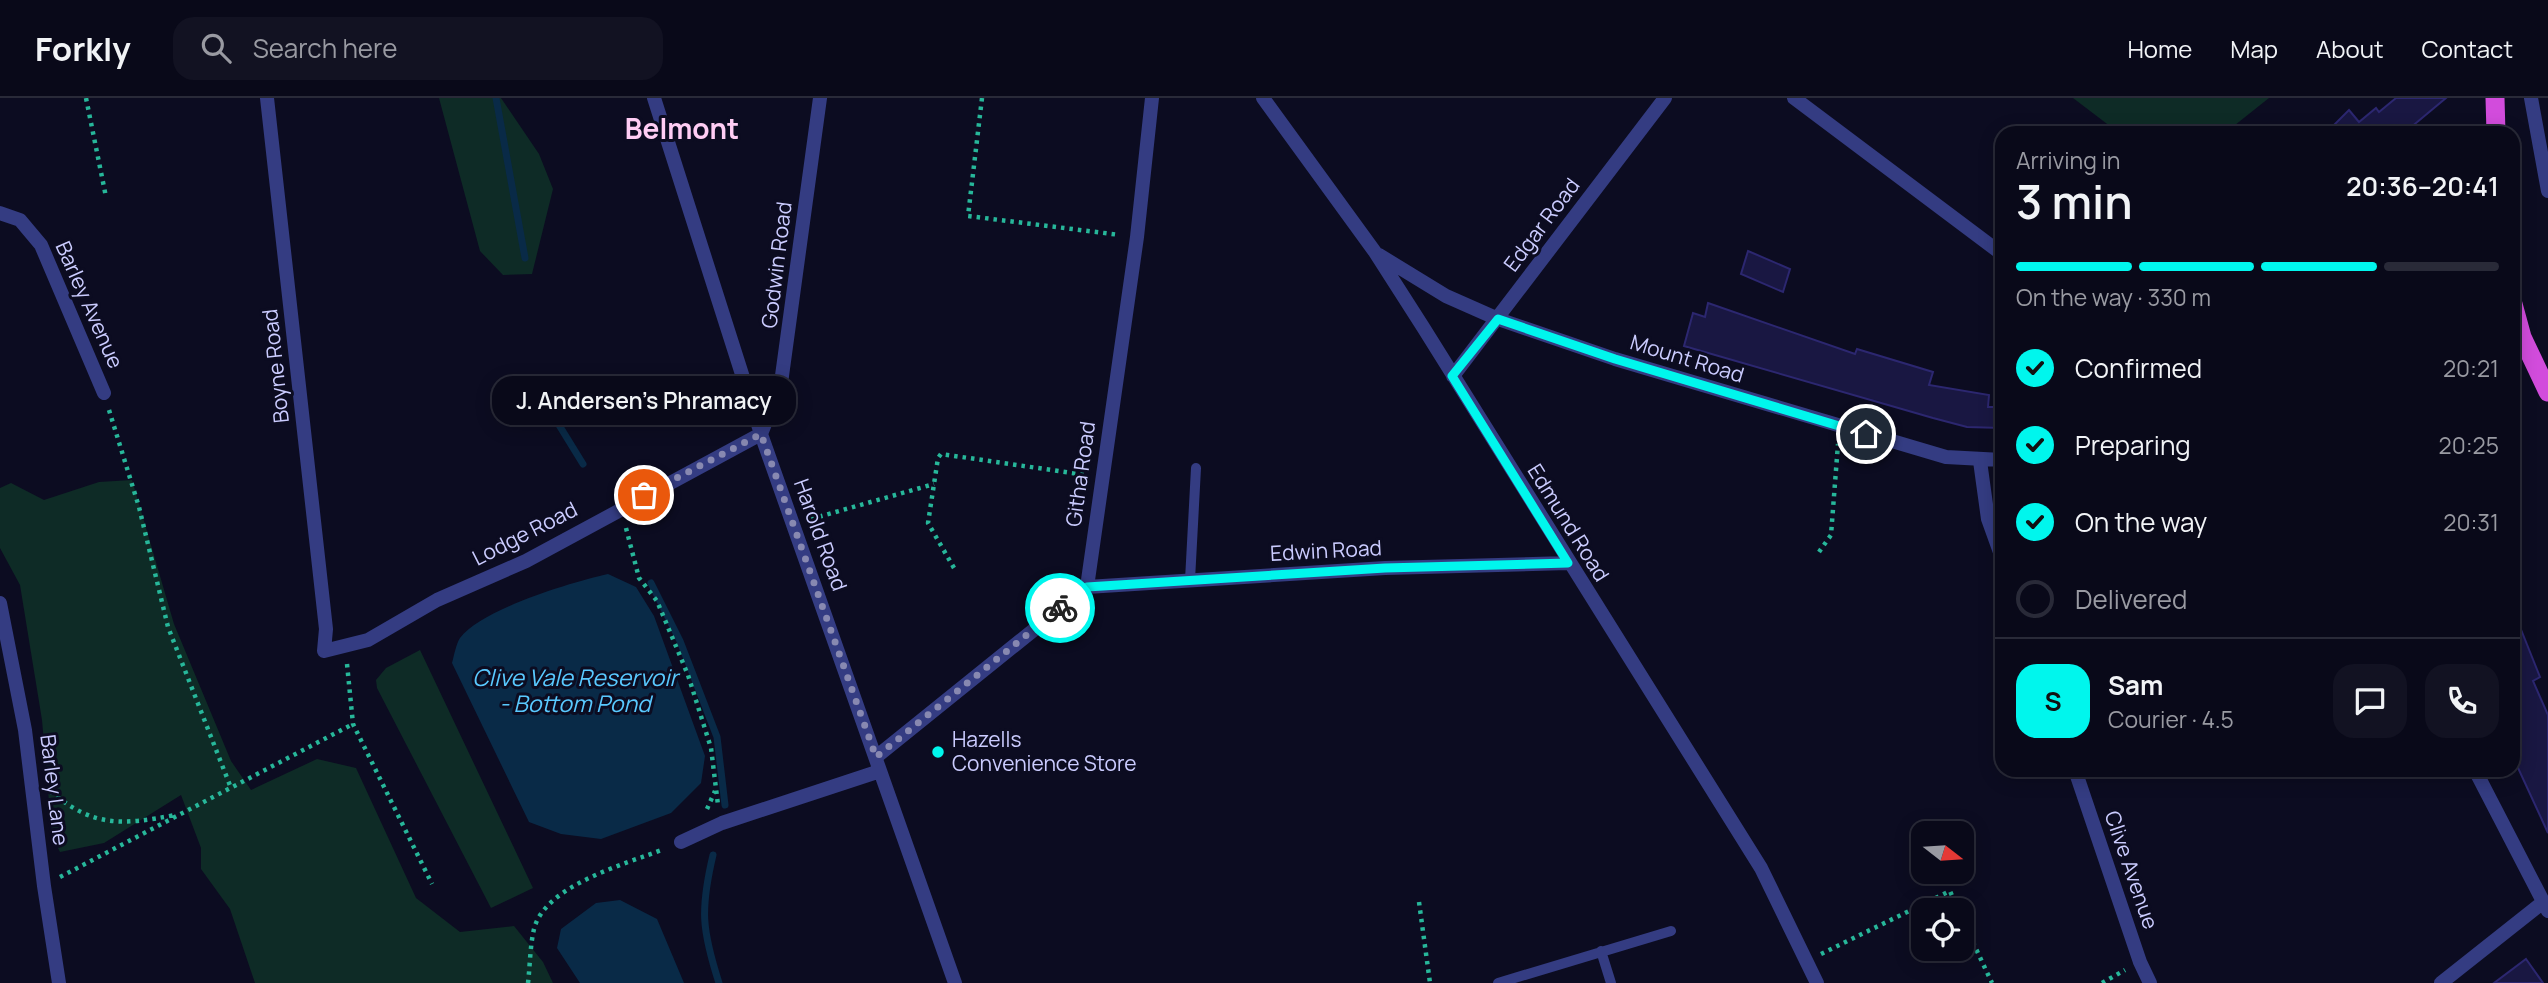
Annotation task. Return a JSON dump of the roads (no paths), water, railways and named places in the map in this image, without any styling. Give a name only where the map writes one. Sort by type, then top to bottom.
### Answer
[{"type":"highway","points":[[2495,98],[2496,126]]},
{"type":"highway","points":[[2520,330],[2548,392]]},
{"type":"street","name":"Boyne Road","points":[[267,98],[326,629],[324,651],[346,646]]},
{"type":"street","name":"Harold Road","points":[[654,98],[761,434],[955,983]]},
{"type":"street","name":"Godwin Road","points":[[761,434],[782,383],[820,98]]},
{"type":"street","name":"Githa Road","points":[[1087,587],[1136,237],[1152,98]]},
{"type":"street","name":"Edmund Road","points":[[1263,98],[1375,252],[1761,868],[1817,983]]},
{"type":"street","name":"Edgar Road","points":[[1452,376],[1665,98]]},
{"type":"street","points":[[1794,98],[1995,249]]},
{"type":"street","points":[[2531,98],[2548,191]]},
{"type":"street","name":"Barley Avenue","points":[[0,214],[20,220],[41,245],[104,393]]},
{"type":"street","name":"Mount Road","points":[[1375,252],[1446,296],[1498,319],[1615,359],[1946,457],[1995,460]]},
{"type":"street","name":"Lodge Road","points":[[346,646],[368,640],[437,600],[526,561],[621,507],[761,434]]},
{"type":"street","points":[[1980,461],[1988,519],[1995,538]]},
{"type":"street","name":"Edwin Road","points":[[1087,587],[1385,568],[1568,563]]},
{"type":"street","points":[[681,842],[722,823],[878,764],[1087,587]]},
{"type":"street","name":"Barley Lane","points":[[0,603],[31,775],[59,983]]},
{"type":"street","name":"Clive Avenue","points":[[2078,777],[2140,962],[2150,983]]},
{"type":"street","points":[[2441,983],[2545,907],[2479,777]]},
{"type":"lane","points":[[1190,580],[1196,468]]},
{"type":"lane","points":[[1498,983],[1671,931]]},
{"type":"lane","points":[[1601,951],[1611,983]]},
{"type":"water","name":"Clive Vale Reservoir - Bottom Pond","points":[[608,574],[636,587],[654,616],[705,756],[701,783],[671,813],[601,839],[561,834],[529,822],[452,663],[460,638],[487,617],[551,590]]},
{"type":"water","points":[[620,900],[657,919],[684,983],[580,983],[557,948],[561,929],[596,903]]},
{"type":"waterway","points":[[496,98],[525,258]]},
{"type":"waterway","points":[[535,386],[583,464]]},
{"type":"waterway","points":[[651,583],[680,641],[717,737],[725,805]]},
{"type":"waterway","points":[[713,855],[706,891],[705,920],[709,948],[719,983]]},
{"type":"place","name":"J. Andersen's Phramacy","points":[[644,495]]},
{"type":"place","name":"Hazells Convenience Store","points":[[938,752]]},
{"type":"district","name":"Belmont","points":[[682,129]]}]
